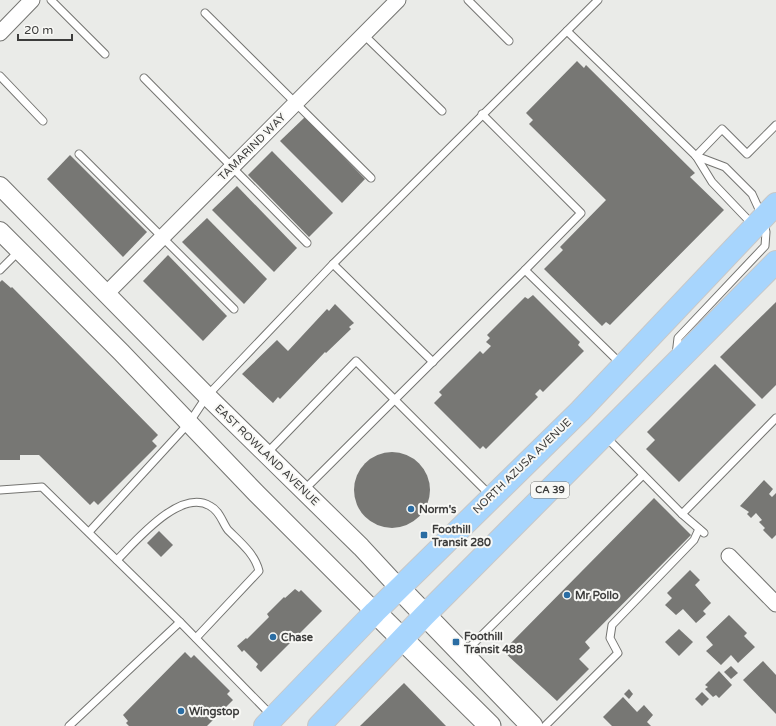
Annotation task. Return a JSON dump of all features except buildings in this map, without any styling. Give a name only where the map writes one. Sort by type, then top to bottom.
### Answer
[{"type":"main road","name":"NORTH AZUSA AVENUE","points":[[269,722],[375,612],[491,496],[538,452],[764,216]]},
{"type":"main road","name":"CA 39","points":[[319,726],[424,616],[776,262]]},
{"type":"main road","name":"EAST ROWLAND AVENUE","points":[[399,588],[424,616],[531,725]]},
{"type":"main road","points":[[375,612],[490,726]]},
{"type":"street","points":[[0,33],[32,0]]},
{"type":"street","name":"TAMARIND WAY","points":[[106,294],[398,0]]},
{"type":"street","name":"EAST ROWLAND AVENUE","points":[[0,186],[265,455],[304,490],[399,588]]},
{"type":"street","points":[[0,231],[256,493],[375,612]]},
{"type":"street","points":[[729,556],[776,604]]},
{"type":"lane","points":[[51,0],[105,54]]},
{"type":"lane","points":[[468,0],[509,41]]},
{"type":"lane","points":[[89,532],[189,423],[207,396],[334,264],[482,114],[598,0]]},
{"type":"lane","points":[[205,14],[371,178]]},
{"type":"lane","points":[[567,31],[696,156],[712,182],[764,216]]},
{"type":"lane","points":[[364,35],[442,111]]},
{"type":"lane","points":[[0,76],[43,121]]},
{"type":"lane","points":[[144,78],[231,168],[307,243]]},
{"type":"lane","points":[[304,490],[396,400],[581,213],[482,114]]},
{"type":"lane","points":[[696,156],[722,129],[747,154],[776,125]]},
{"type":"lane","points":[[79,154],[234,309]]},
{"type":"lane","points":[[675,363],[678,338],[765,246],[766,232],[764,216],[752,194],[725,167],[696,156]]},
{"type":"lane","points":[[0,270],[20,250]]},
{"type":"lane","points":[[334,264],[433,362]]},
{"type":"lane","points":[[524,270],[622,365]]},
{"type":"lane","points":[[265,455],[356,361],[491,496]]},
{"type":"lane","points":[[682,514],[776,418]]},
{"type":"lane","points":[[531,725],[618,653],[610,638],[612,625],[701,531],[682,514],[604,435]]},
{"type":"lane","points":[[462,654],[643,475]]},
{"type":"lane","points":[[0,490],[42,487],[196,638],[269,722]]},
{"type":"lane","points":[[117,560],[151,525],[172,510],[194,502],[209,505],[220,515],[227,528],[257,562],[259,571],[196,638]]},
{"type":"lane","points":[[69,726],[180,622]]},
{"type":"place","name":"Norm's","points":[[411,509]]},
{"type":"place","name":"Foothill Transit 280","points":[[424,535]]},
{"type":"place","name":"Mr Pollo","points":[[567,595]]},
{"type":"place","name":"Chase","points":[[273,637]]},
{"type":"place","name":"Foothill Transit 488","points":[[456,642]]},
{"type":"place","name":"Wingstop","points":[[181,711]]}]
